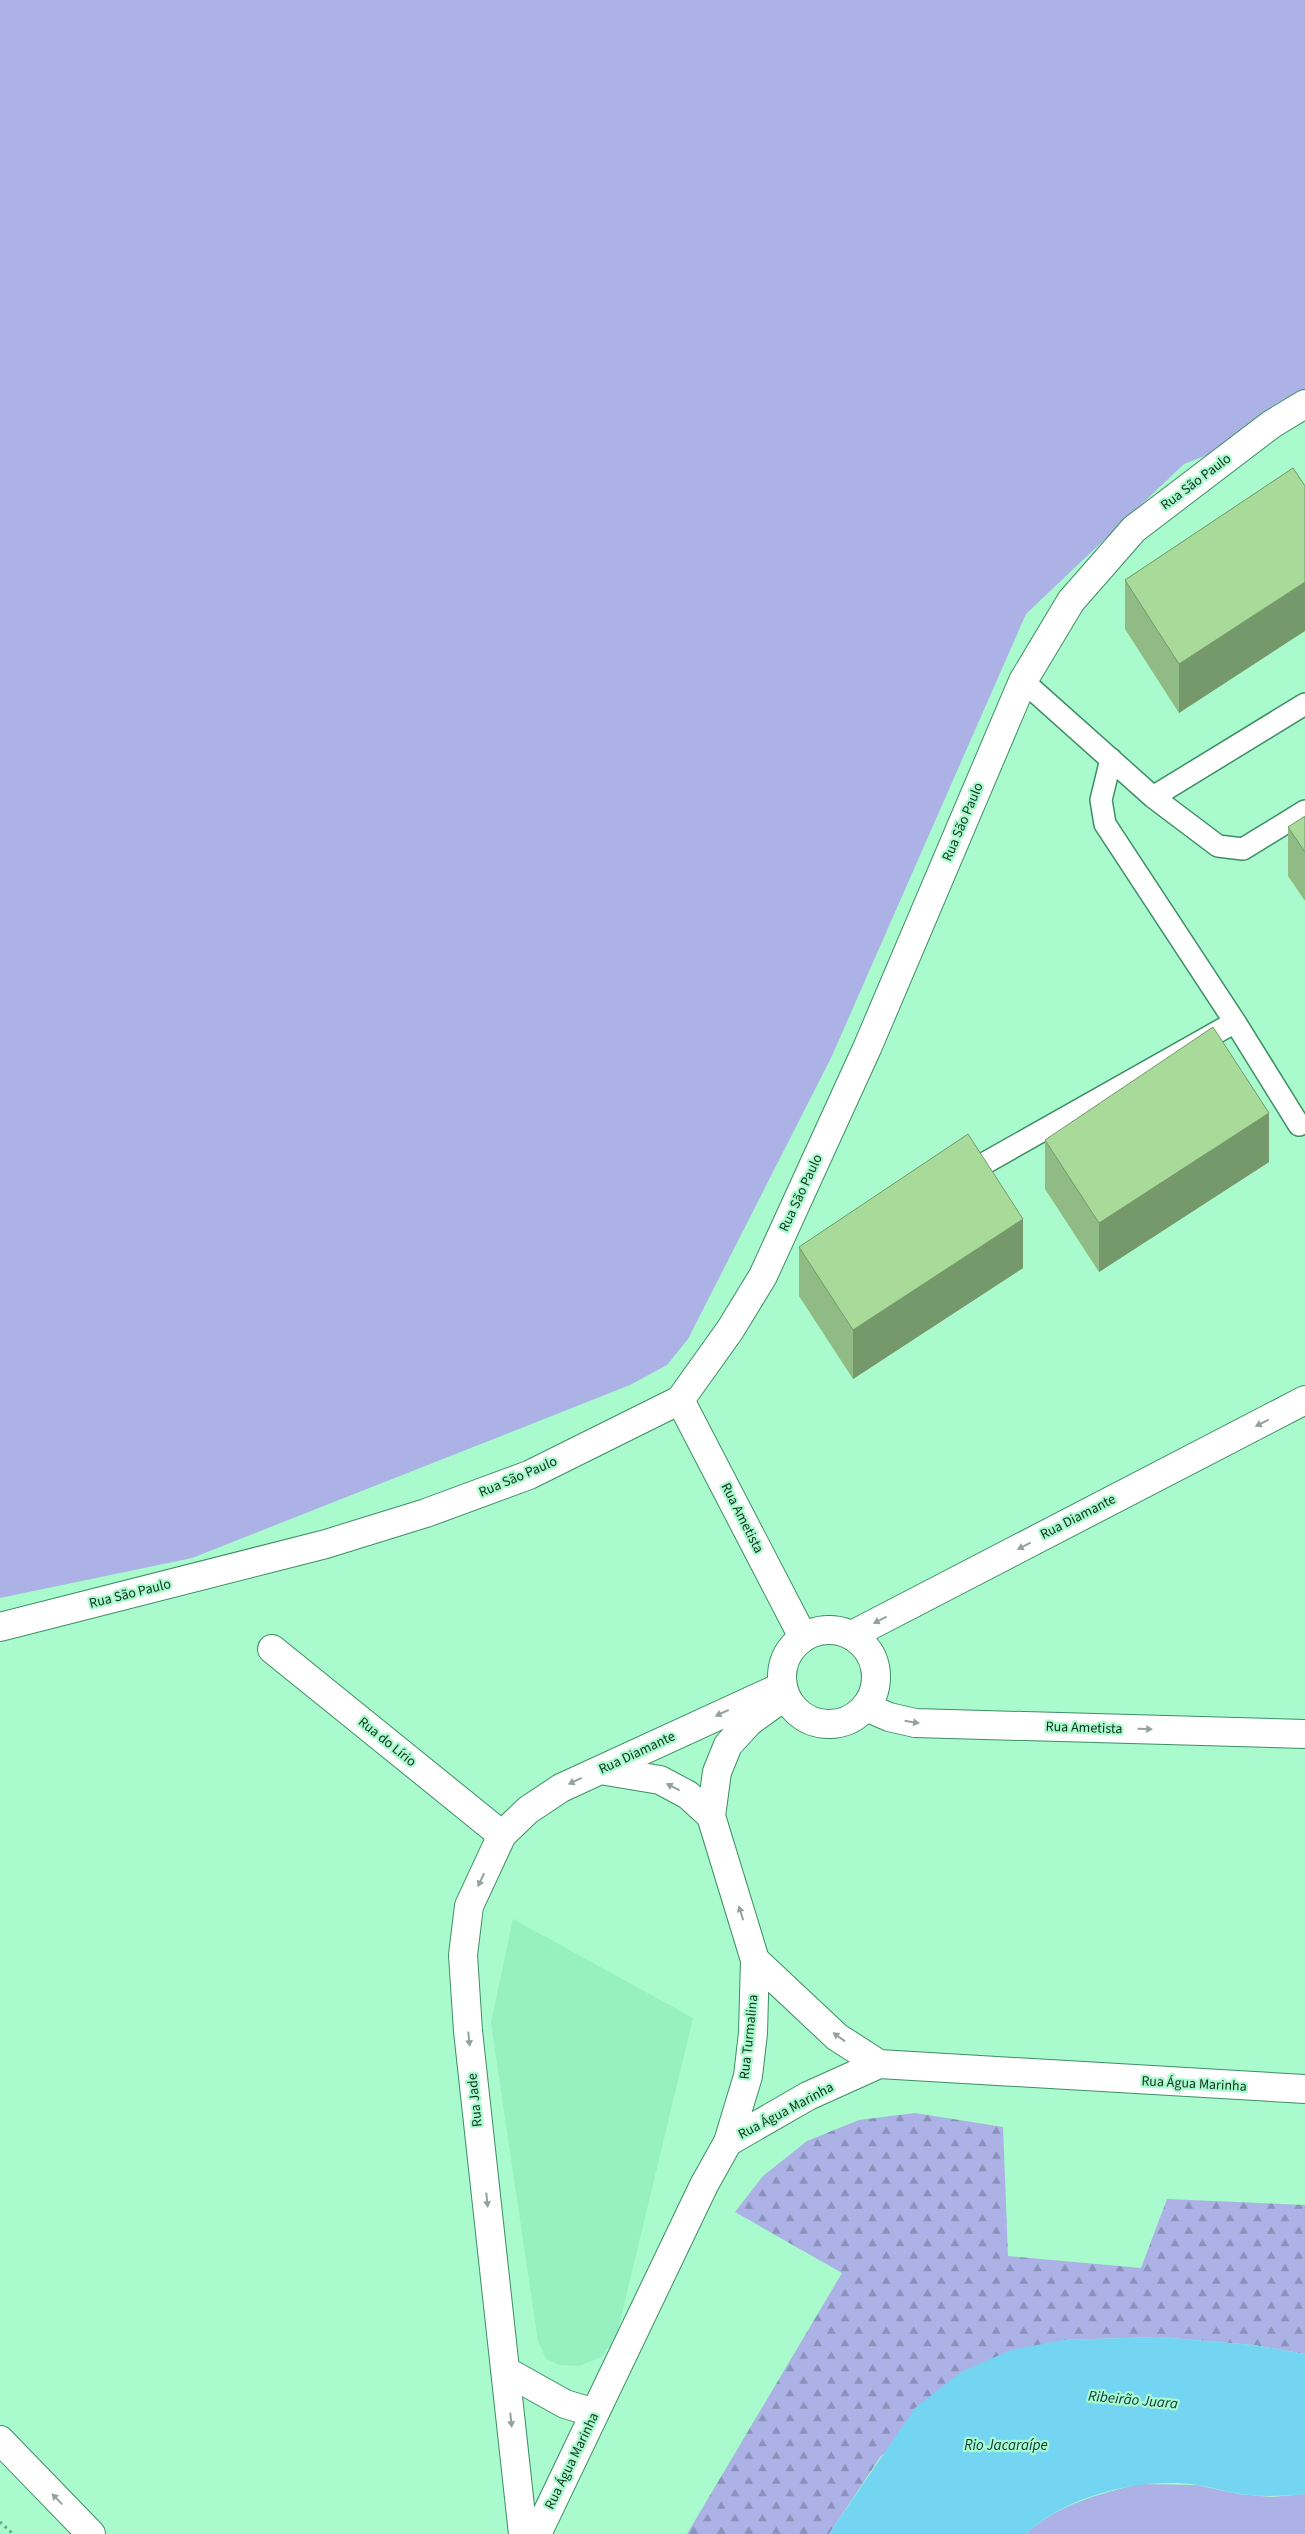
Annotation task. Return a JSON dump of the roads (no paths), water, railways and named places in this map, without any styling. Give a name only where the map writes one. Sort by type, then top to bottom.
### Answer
[{"type":"street","name":"Rua São Paulo","points":[[0,1627],[326,1544],[426,1514],[529,1475],[680,1400],[730,1330],[762,1276],[868,1046],[1023,681],[1071,601],[1134,529],[1272,424],[1305,404]]},
{"type":"street","name":"Rua Ametista","points":[[680,1400],[803,1637]]},
{"type":"street","name":"Rua Diamante","points":[[852,1634],[1305,1400]]},
{"type":"street","points":[[826,1629],[852,1634],[865,1644],[874,1659],[878,1675],[875,1692],[866,1707],[851,1720],[832,1724],[813,1722],[796,1711],[784,1690],[782,1672],[785,1658],[792,1647],[803,1637],[826,1629]]},
{"type":"street","name":"Rua do Lírio","points":[[272,1649],[502,1836]]},
{"type":"street","name":"Rua Diamante","points":[[502,1836],[528,1810],[552,1794],[600,1770],[784,1690]]},
{"type":"street","name":"Rua Turmalina","points":[[728,2142],[748,2076],[753,2033],[755,1960],[712,1816],[717,1772],[728,1745],[749,1722],[784,1690]]},
{"type":"street","name":"Rua Ametista","points":[[866,1707],[889,1717],[915,1723],[1305,1734]]},
{"type":"street","points":[[600,1770],[660,1780],[688,1795],[712,1816]]},
{"type":"street","name":"Rua Jade","points":[[502,1836],[469,1906],[463,1955],[468,2030],[523,2534]]},
{"type":"street","name":"Rua Turmalina","points":[[755,1960],[836,2037],[879,2064]]},
{"type":"street","name":"Rua Água Marinha","points":[[536,2534],[704,2185],[728,2142],[808,2096],[879,2064],[1305,2089]]},
{"type":"street","points":[[506,2371],[565,2404],[595,2413]]},
{"type":"street","points":[[0,2440],[91,2534]]},
{"type":"lane","points":[[1023,681],[1153,797],[1218,846],[1243,849],[1305,811]]},
{"type":"lane","points":[[1153,797],[1305,704]]},
{"type":"lane","points":[[1112,759],[1100,800],[1105,824],[1235,1022],[1299,1125]]},
{"type":"lane","points":[[941,1188],[1235,1022]]},
{"type":"water","name":"Rio Jacaraípe","points":[[1159,2337],[1254,2345],[1305,2354],[1305,2494],[1256,2496],[1198,2485],[1176,2483],[1130,2486],[1085,2499],[1063,2508],[1043,2520],[1026,2534],[829,2534],[915,2408],[961,2372],[1011,2350],[1063,2340]]},
{"type":"water label","name":"Ribeirão Juara","points":[[1133,2400]]}]
